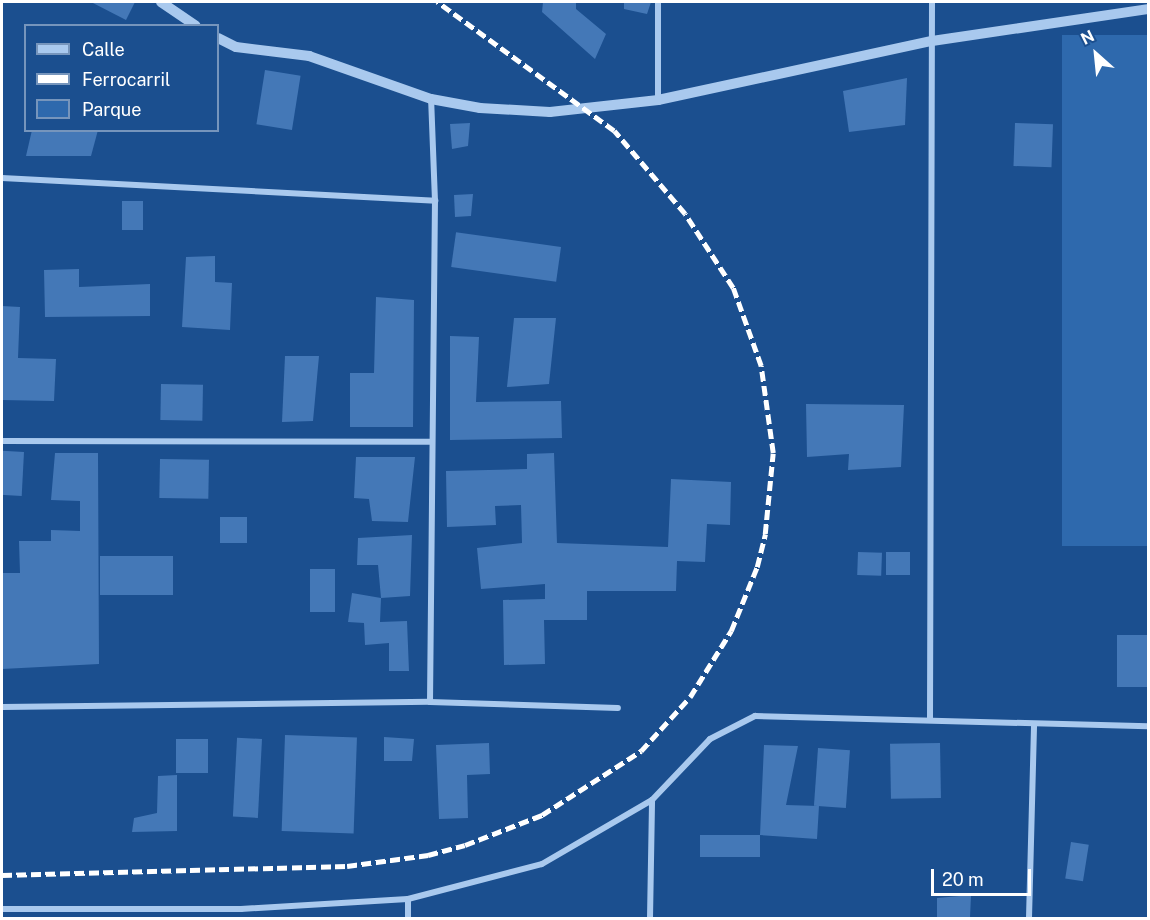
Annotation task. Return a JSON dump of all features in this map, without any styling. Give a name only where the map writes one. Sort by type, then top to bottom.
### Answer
[{"type":"street","points":[[161,2],[193,24]]},
{"type":"street","points":[[658,2],[658,100]]},
{"type":"street","points":[[930,719],[932,2]]},
{"type":"street","points":[[219,38],[236,47],[309,56],[431,99],[480,108],[550,112],[658,100],[932,41],[1149,9]]},
{"type":"street","points":[[430,702],[435,201],[431,99]]},
{"type":"street","points":[[2,178],[435,201]]},
{"type":"street","points":[[2,441],[431,442]]},
{"type":"street","points":[[2,706],[430,702],[618,708]]},
{"type":"street","points":[[2,909],[241,909],[408,899],[542,864],[652,800],[710,739],[755,716],[930,719],[1034,726],[1149,726]]},
{"type":"street","points":[[1029,918],[1034,726]]},
{"type":"street","points":[[650,918],[652,800]]},
{"type":"street","points":[[408,899],[408,918]]},
{"type":"green space","points":[[1062,35],[1148,35],[1148,546],[1062,546]]},
{"type":"building","points":[[91,2],[135,2],[126,20]]},
{"type":"building","points":[[543,2],[576,2],[576,9],[606,34],[595,59],[542,12]]},
{"type":"building","points":[[624,2],[651,2],[647,14],[624,9]]},
{"type":"building","points":[[265,70],[301,76],[292,130],[256,124]]},
{"type":"building","points":[[907,78],[905,125],[849,132],[843,91]]},
{"type":"building","points":[[470,123],[468,146],[452,149],[450,124]]},
{"type":"building","points":[[1015,123],[1053,124],[1051,167],[1013,166]]},
{"type":"building","points":[[32,132],[97,132],[91,156],[26,156]]},
{"type":"building","points":[[473,194],[471,216],[455,217],[454,195]]},
{"type":"building","points":[[122,201],[143,201],[143,230],[122,230]]},
{"type":"building","points":[[456,232],[561,247],[556,282],[451,267]]},
{"type":"building","points":[[215,256],[215,282],[232,283],[230,330],[182,327],[186,257]]},
{"type":"building","points":[[79,269],[79,287],[150,284],[150,316],[45,317],[44,270]]},
{"type":"building","points":[[376,297],[414,300],[413,427],[350,427],[350,373],[374,373]]},
{"type":"building","points":[[2,306],[20,307],[18,358],[56,359],[54,401],[2,400]]},
{"type":"building","points":[[514,318],[556,318],[549,384],[507,387]]},
{"type":"building","points":[[450,336],[479,337],[476,402],[561,401],[562,438],[450,440]]},
{"type":"building","points":[[285,356],[319,356],[313,421],[282,422]]},
{"type":"building","points":[[161,384],[203,385],[202,421],[160,420]]},
{"type":"building","points":[[806,404],[904,405],[901,467],[848,470],[849,454],[807,457]]},
{"type":"building","points":[[2,451],[24,452],[22,496],[2,495]]},
{"type":"building","points":[[55,453],[98,453],[99,664],[2,669],[2,573],[20,573],[19,541],[51,541],[51,530],[80,531],[80,501],[51,500]]},
{"type":"building","points":[[554,453],[557,543],[668,547],[671,479],[731,482],[730,525],[707,524],[705,562],[677,561],[676,591],[587,591],[587,620],[544,620],[545,664],[504,665],[503,600],[545,599],[545,584],[481,589],[477,548],[522,543],[521,505],[495,506],[496,525],[447,527],[446,471],[527,469],[527,454]]},
{"type":"building","points":[[356,457],[415,457],[408,522],[372,521],[369,499],[354,498]]},
{"type":"building","points":[[160,459],[209,460],[208,499],[159,498]]},
{"type":"building","points":[[220,517],[247,517],[247,543],[220,543]]},
{"type":"building","points":[[412,535],[410,596],[381,598],[378,565],[357,565],[358,538]]},
{"type":"building","points":[[858,552],[882,553],[881,576],[857,575]]},
{"type":"building","points":[[886,552],[910,552],[910,575],[886,575]]},
{"type":"building","points":[[100,556],[173,556],[173,595],[100,595]]},
{"type":"building","points":[[310,569],[335,569],[335,612],[310,612]]},
{"type":"building","points":[[352,593],[381,598],[380,622],[407,621],[409,671],[389,671],[389,643],[365,645],[364,623],[348,622]]},
{"type":"building","points":[[1117,635],[1148,635],[1148,687],[1117,687]]},
{"type":"building","points":[[285,735],[357,738],[354,833],[282,831]]},
{"type":"building","points":[[384,737],[414,739],[412,761],[384,761]]},
{"type":"building","points":[[237,738],[262,739],[258,818],[233,817]]},
{"type":"building","points":[[176,739],[208,739],[208,773],[176,773]]},
{"type":"building","points":[[489,743],[490,774],[467,775],[468,818],[439,819],[436,745]]},
{"type":"building","points":[[940,743],[941,798],[891,799],[890,744]]},
{"type":"building","points":[[764,745],[798,746],[786,805],[819,806],[817,839],[760,835]]},
{"type":"building","points":[[818,748],[850,750],[846,808],[814,806]]},
{"type":"building","points":[[177,775],[177,831],[132,832],[134,818],[157,813],[158,776]]},
{"type":"building","points":[[700,835],[760,835],[760,857],[700,857]]},
{"type":"building","points":[[1071,842],[1089,845],[1083,881],[1065,879]]},
{"type":"building","points":[[971,895],[970,918],[937,918],[937,898]]},
{"type":"railway","points":[[2,875],[347,866],[428,855],[465,845],[542,815],[641,751],[690,697],[731,631],[757,567],[765,534],[773,453],[761,366],[733,288],[685,214],[614,131],[437,2]]}]
